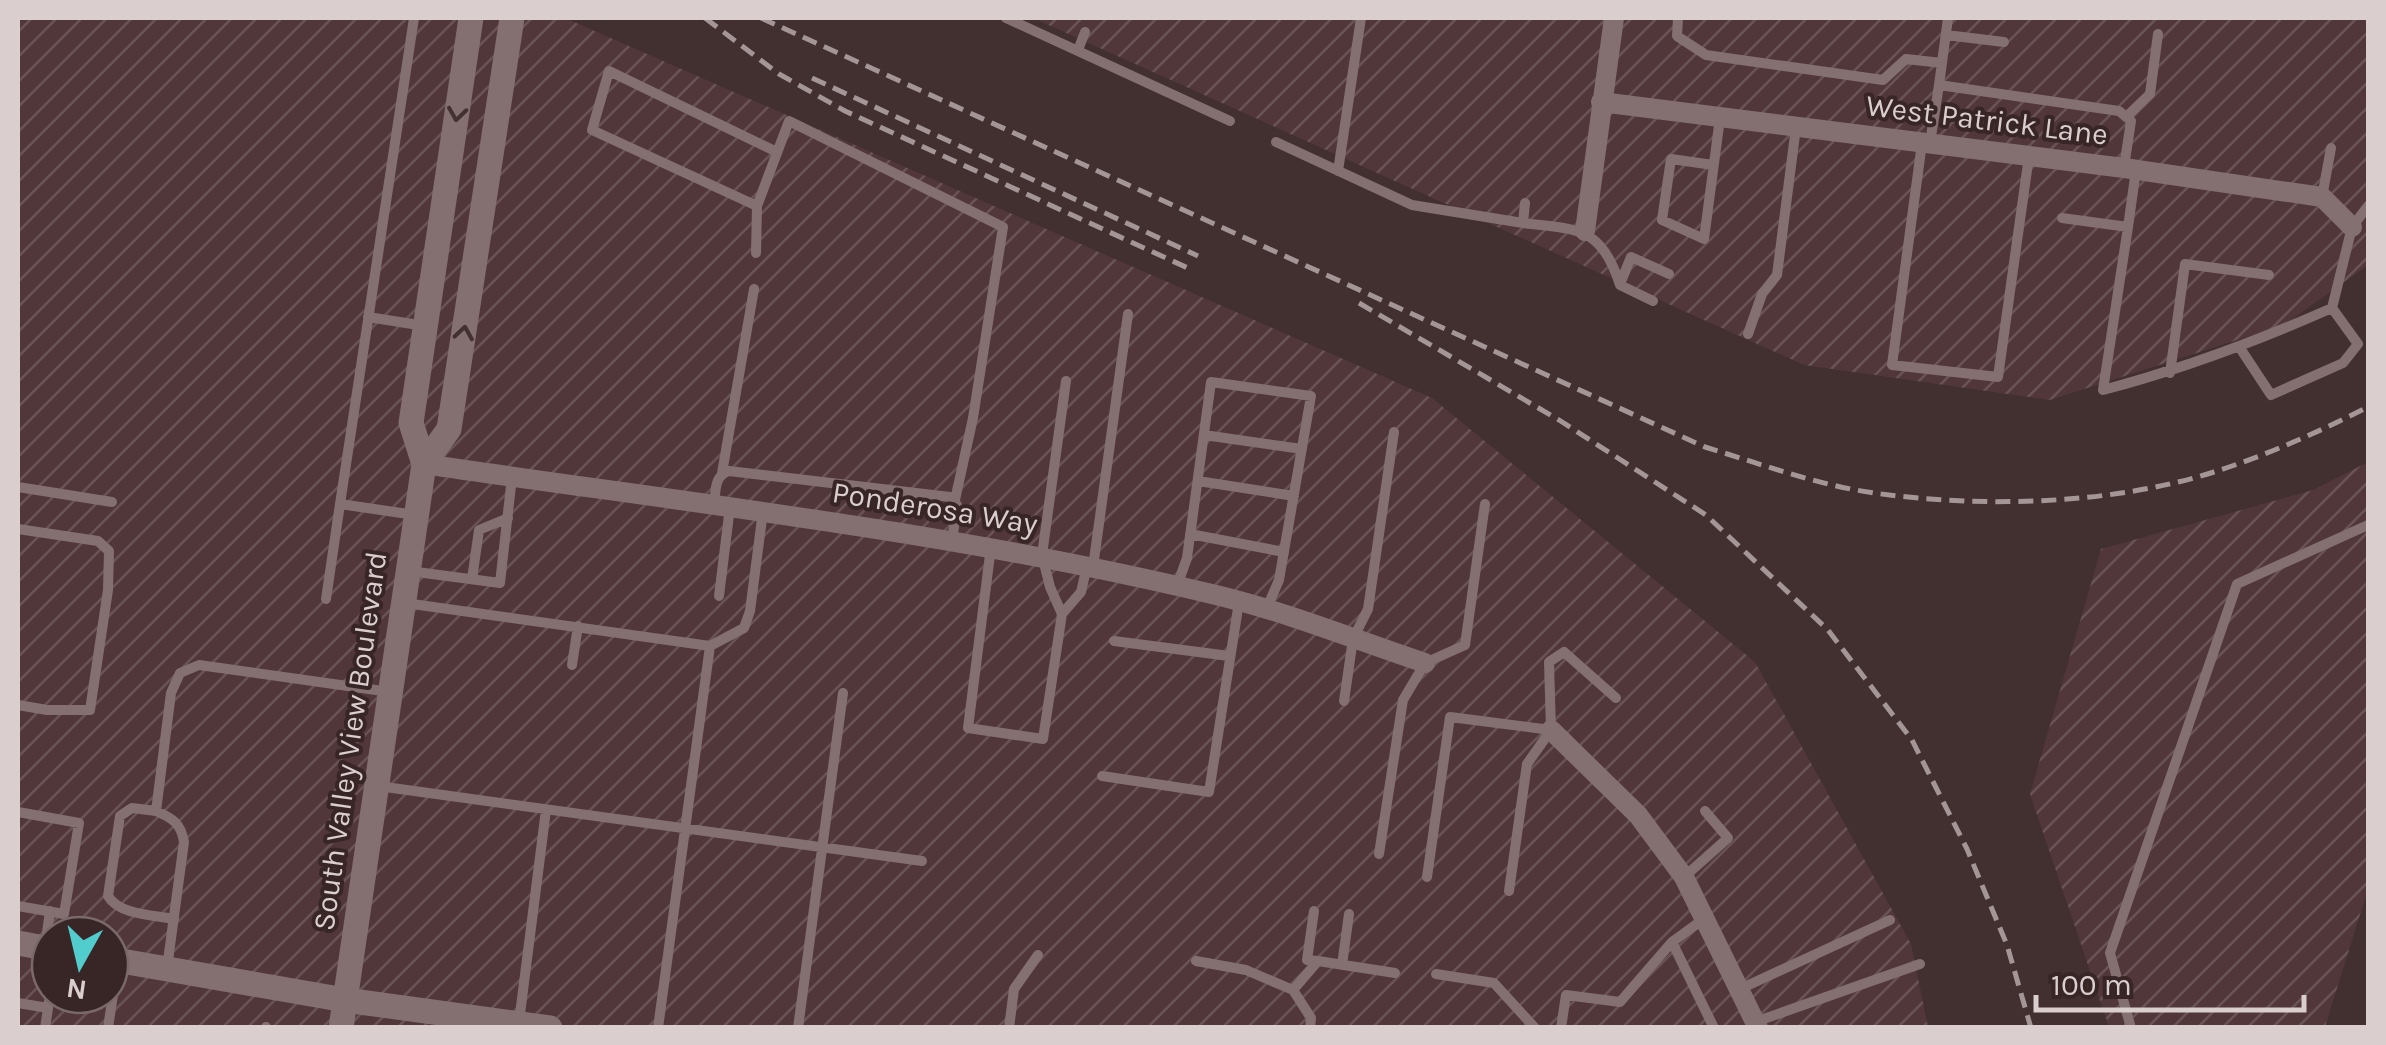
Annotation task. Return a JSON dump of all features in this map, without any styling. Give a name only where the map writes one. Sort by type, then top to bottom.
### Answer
[{"type":"main road","name":"South Valley View Boulevard","points":[[341,1028],[424,464],[411,423],[472,18]]},
{"type":"main road","name":"South Valley View Boulevard","points":[[424,464],[449,430],[512,18]]},
{"type":"main road","points":[[130,963],[456,1021],[550,1028]]},
{"type":"street","points":[[1585,232],[1614,18]]},
{"type":"street","name":"West Patrick Lane","points":[[1601,102],[2322,197]]},
{"type":"street","points":[[2322,197],[2352,226]]},
{"type":"street","name":"Ponderosa Way","points":[[424,464],[764,511],[1042,555],[1239,602],[1425,663]]},
{"type":"street","points":[[1550,730],[1638,815],[1684,878],[1757,1025]]},
{"type":"lane","points":[[326,599],[414,18]]},
{"type":"lane","points":[[1006,18],[1028,22],[1078,50],[1230,121]]},
{"type":"lane","points":[[1338,171],[1360,18]]},
{"type":"lane","points":[[1678,18],[1678,36],[1706,55],[1884,80],[1906,60],[1942,64]]},
{"type":"lane","points":[[1948,18],[1892,364],[1998,378],[2029,156]]},
{"type":"lane","points":[[1078,50],[1085,32]]},
{"type":"lane","points":[[2126,117],[2150,94],[2158,34]]},
{"type":"lane","points":[[1946,35],[2004,42]]},
{"type":"lane","points":[[757,206],[592,130],[609,71],[777,152]]},
{"type":"lane","points":[[1939,85],[2119,111],[2131,122],[2128,227],[2103,390],[2170,373],[2240,348],[2332,308]]},
{"type":"lane","points":[[1713,166],[1671,159],[1662,220],[1704,239],[1720,117]]},
{"type":"lane","points":[[756,253],[757,206],[789,121],[1003,227],[973,418],[955,500],[952,541]]},
{"type":"lane","points":[[1748,334],[1762,294],[1777,274],[1796,126]]},
{"type":"lane","points":[[1276,142],[1412,205],[1585,232],[1612,259],[1620,285],[1653,301]]},
{"type":"lane","points":[[2322,197],[2331,148]]},
{"type":"lane","points":[[1523,223],[1526,203]]},
{"type":"lane","points":[[2240,348],[2271,395],[2342,364],[2358,344],[2332,308],[2352,226],[2368,206]]},
{"type":"lane","points":[[2062,218],[2128,227]]},
{"type":"lane","points":[[1620,285],[1631,256],[1669,274]]},
{"type":"lane","points":[[2170,373],[2185,264],[2269,275]]},
{"type":"lane","points":[[719,596],[722,505],[717,481],[722,474],[754,289]]},
{"type":"lane","points":[[991,547],[968,728],[1043,739],[1062,614],[1081,592],[1101,528],[1128,314]]},
{"type":"lane","points":[[368,317],[426,326]]},
{"type":"lane","points":[[1062,614],[1050,588],[1042,555],[1066,381]]},
{"type":"lane","points":[[1178,586],[1187,558],[1211,382],[1311,396],[1279,580],[1266,610]]},
{"type":"lane","points":[[1344,701],[1353,639],[1368,610],[1394,432]]},
{"type":"lane","points":[[1204,435],[1302,450]]},
{"type":"lane","points":[[722,474],[748,473],[955,500]]},
{"type":"lane","points":[[408,570],[500,583],[512,477]]},
{"type":"lane","points":[[1198,481],[1294,496]]},
{"type":"lane","points":[[18,487],[112,502]]},
{"type":"lane","points":[[340,504],[416,515]]},
{"type":"lane","points":[[1379,854],[1404,700],[1425,663],[1465,644],[1485,504]]},
{"type":"lane","points":[[404,602],[710,646],[744,628],[750,611],[764,511]]},
{"type":"lane","points":[[472,579],[478,530],[508,518]]},
{"type":"lane","points":[[2132,1028],[2110,953],[2238,584],[2368,526]]},
{"type":"lane","points":[[18,529],[98,541],[108,552],[108,590],[90,710],[18,705]]},
{"type":"lane","points":[[1190,534],[1284,552]]},
{"type":"lane","points":[[1102,776],[1209,792],[1239,602]]},
{"type":"lane","points":[[572,665],[578,626]]},
{"type":"lane","points":[[1114,641],[1229,656]]},
{"type":"lane","points":[[658,1028],[710,646]]},
{"type":"lane","points":[[1509,891],[1527,764],[1550,730],[1549,662],[1564,652],[1616,698]]},
{"type":"lane","points":[[156,811],[171,693],[180,673],[199,665],[391,692]]},
{"type":"lane","points":[[798,1028],[842,693]]},
{"type":"lane","points":[[1427,877],[1450,717],[1550,730]]},
{"type":"lane","points":[[376,786],[922,861]]},
{"type":"lane","points":[[166,969],[174,918],[182,833],[172,818],[132,808],[120,816],[108,896],[112,904],[124,910],[174,918]]},
{"type":"lane","points":[[519,1023],[546,810]]},
{"type":"lane","points":[[1684,878],[1728,838],[1705,811]]},
{"type":"lane","points":[[18,812],[79,824],[64,914],[18,906]]},
{"type":"lane","points":[[50,911],[50,915]]},
{"type":"lane","points":[[1314,911],[1307,960],[1395,972]]},
{"type":"lane","points":[[1342,965],[1349,914]]},
{"type":"lane","points":[[1560,1028],[1566,995],[1620,1002],[1672,942],[1705,918]]},
{"type":"lane","points":[[1740,990],[1890,920]]},
{"type":"lane","points":[[1672,942],[1714,1028]]},
{"type":"lane","points":[[1009,1028],[1014,989],[1038,955]]},
{"type":"lane","points":[[1196,961],[1246,970],[1293,990],[1311,1018],[1310,1028]]},
{"type":"lane","points":[[1293,990],[1318,962]]},
{"type":"lane","points":[[1757,1025],[1920,964]]},
{"type":"lane","points":[[1436,974],[1494,983],[1535,1028]]},
{"type":"shaded area","points":[[18,18],[565,18],[1432,398],[1755,662],[1911,944],[1928,1027],[18,1027]]},
{"type":"shaded area","points":[[1033,18],[2368,18],[2368,265],[2284,325],[2050,400],[1804,365]]},
{"type":"shaded area","points":[[2368,462],[2368,889],[2325,1027],[2109,1027],[2030,794],[2101,549],[2313,490]]},
{"type":"railway","points":[[705,18],[779,74],[845,111],[1190,269]]},
{"type":"railway","points":[[761,18],[1705,447],[1831,485],[1915,498],[2002,502],[2132,491],[2234,465],[2368,407]]},
{"type":"railway","points":[[812,78],[1198,256]]},
{"type":"railway","points":[[1359,303],[1559,420],[1706,515],[1828,630],[1912,740],[1967,849],[2007,945],[2031,1028]]}]
